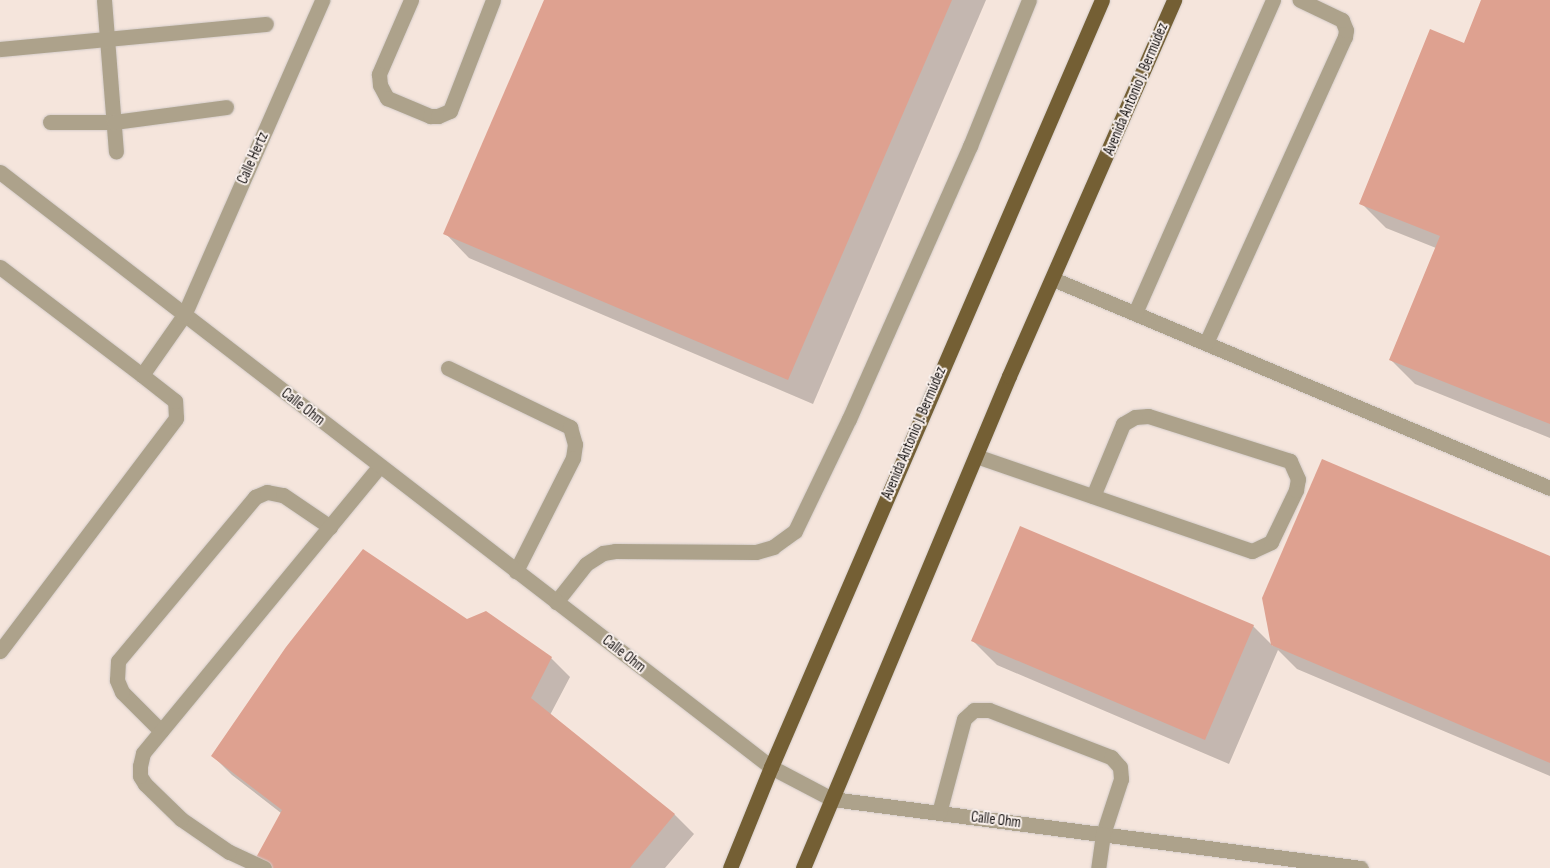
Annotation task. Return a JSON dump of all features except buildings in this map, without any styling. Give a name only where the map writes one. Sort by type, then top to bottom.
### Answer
[{"type":"main road","name":"Avenida Antonio J. Bermúdez","points":[[730,868],[771,767],[1102,0]]},
{"type":"main road","name":"Avenida Antonio J. Bermúdez","points":[[803,868],[976,456],[1174,0]]},
{"type":"street","points":[[104,0],[116,152]]},
{"type":"street","name":"Calle Hertz","points":[[142,375],[184,315],[322,0]]},
{"type":"street","points":[[411,0],[379,74],[380,85],[387,98],[430,116],[438,116],[450,111],[493,0]]},
{"type":"street","points":[[556,602],[586,564],[603,553],[615,551],[756,552],[773,547],[795,531],[850,419],[910,283],[970,146],[1029,0]]},
{"type":"street","points":[[1135,313],[1273,0]]},
{"type":"street","points":[[1206,343],[1345,37],[1346,30],[1342,20],[1300,0]]},
{"type":"street","points":[[0,49],[266,24]]},
{"type":"street","points":[[50,122],[114,122],[226,108]]},
{"type":"street","name":"Calle Ohm","points":[[0,172],[771,767],[832,799],[1102,834],[1326,866],[1361,868]]},
{"type":"street","points":[[0,267],[175,401],[176,418],[0,651]]},
{"type":"street","points":[[1053,279],[1550,488]]},
{"type":"street","points":[[448,368],[570,427],[575,444],[573,458],[516,571]]},
{"type":"street","points":[[976,456],[1252,551],[1272,542],[1296,490],[1298,479],[1290,461],[1148,416],[1135,417],[1123,424],[1093,496]]},
{"type":"street","points":[[264,868],[229,852],[181,819],[145,784],[140,776],[143,753],[380,466]]},
{"type":"street","points":[[161,731],[122,692],[117,680],[116,669],[118,661],[255,497],[267,492],[283,495],[330,527]]},
{"type":"street","points":[[939,813],[964,719],[974,710],[989,710],[1111,757],[1120,767],[1121,779],[1102,834],[1098,868]]},
{"type":"shaded area","points":[[0,0],[1550,0],[1550,868],[0,868]]}]
